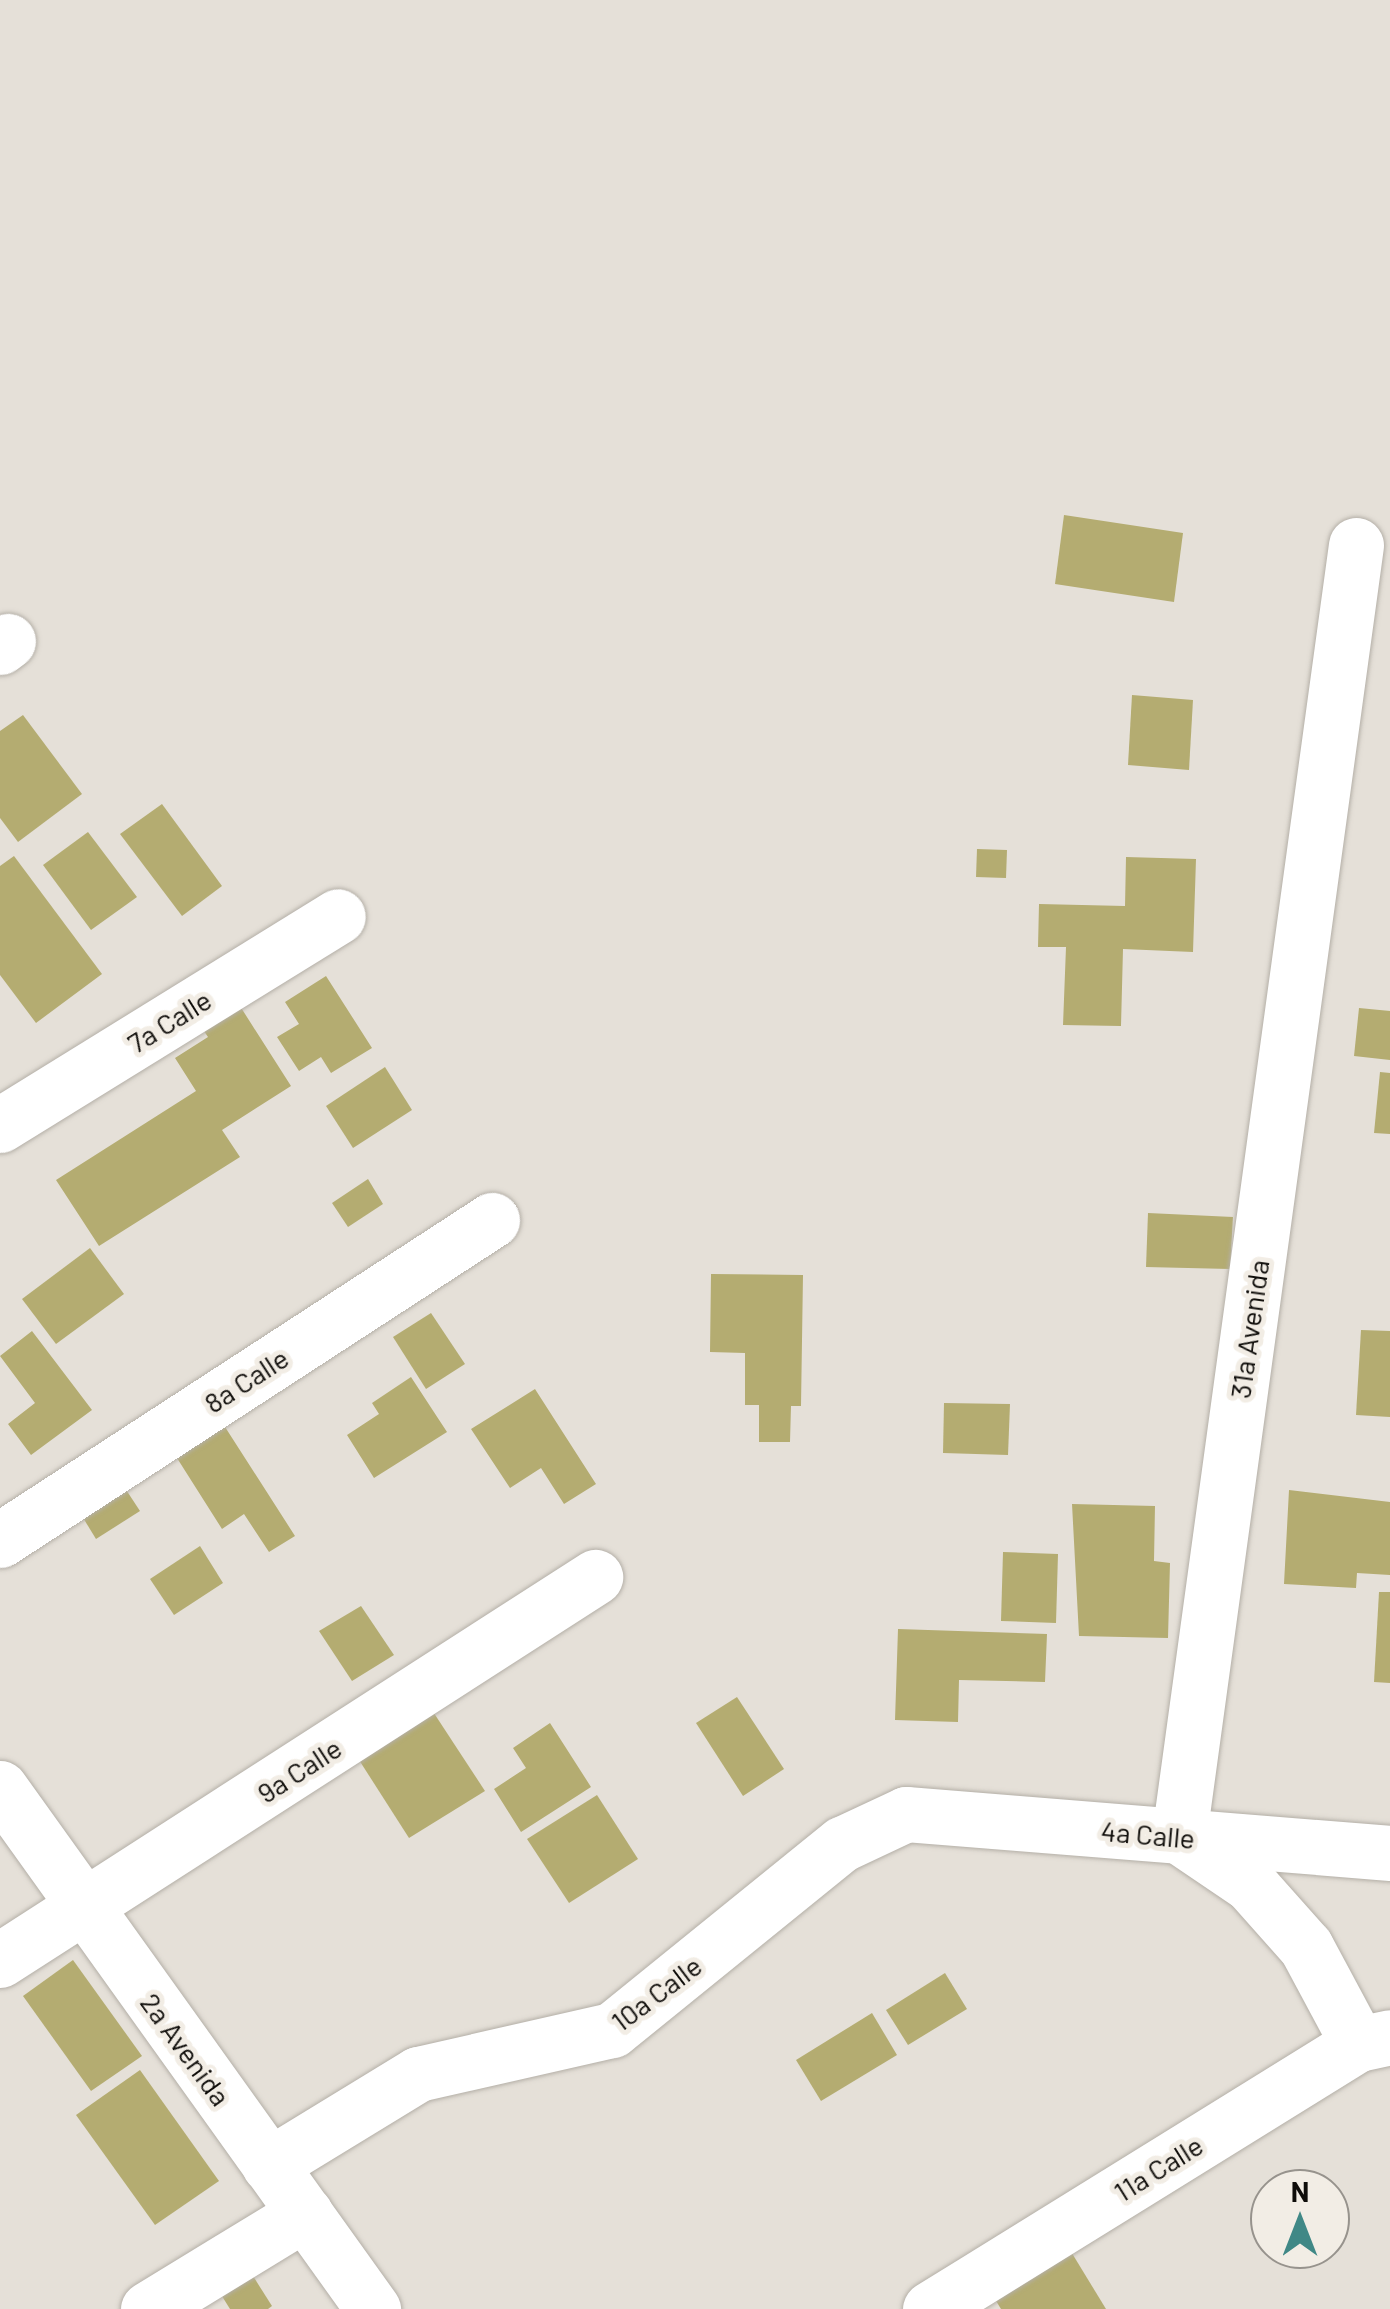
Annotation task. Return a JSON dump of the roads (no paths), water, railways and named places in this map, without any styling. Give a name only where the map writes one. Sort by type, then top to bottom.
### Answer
[{"type":"street","name":"31a Avenida","points":[[1179,1836],[1356,546]]},
{"type":"street","name":"7a Calle","points":[[0,1125],[338,916]]},
{"type":"street","name":"8a Calle","points":[[0,1540],[492,1220]]},
{"type":"street","name":"9a Calle","points":[[0,1960],[86,1910],[595,1576]]},
{"type":"street","name":"2a Avenida","points":[[0,1788],[373,2309]]},
{"type":"street","name":"4a Calle","points":[[906,1814],[1390,1854]]},
{"type":"street","name":"10a Calle","points":[[269,2165],[418,2074],[612,2030],[842,1844],[906,1814]]},
{"type":"street","points":[[1179,1836],[1250,1884],[1306,1947],[1374,2040]]},
{"type":"street","name":"11a Calle","points":[[930,2309],[1374,2040]]},
{"type":"street","points":[[148,2309],[305,2213]]}]
